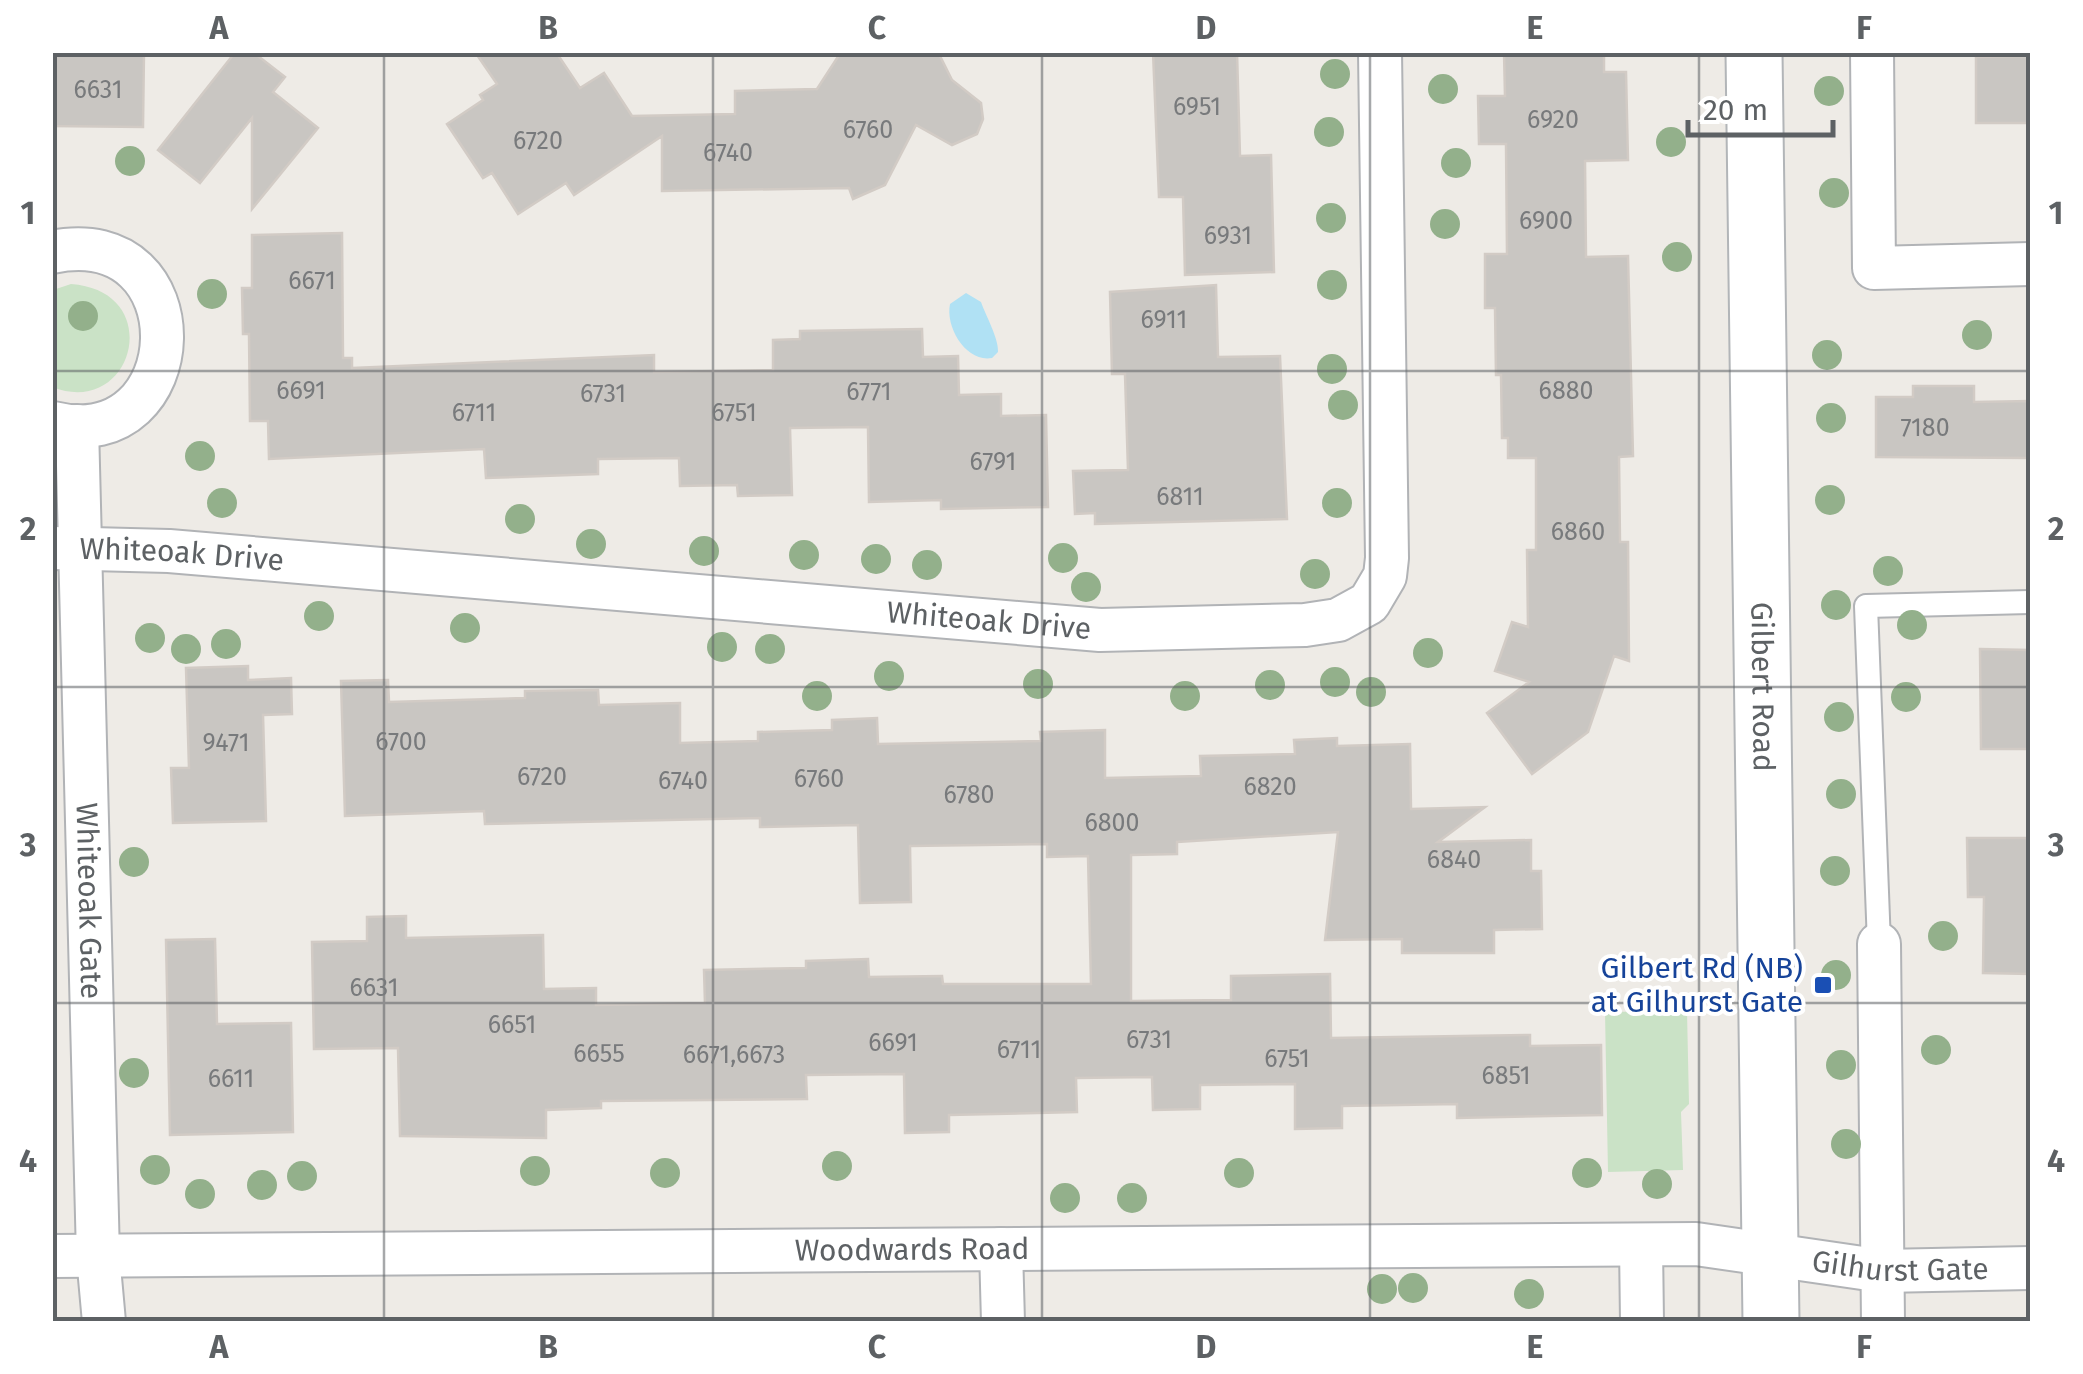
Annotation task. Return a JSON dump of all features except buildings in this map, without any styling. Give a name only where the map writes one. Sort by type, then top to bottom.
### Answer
[{"type":"main road","name":"Gilbert Road","points":[[1754,52],[1772,1322]]},
{"type":"street","name":"Whiteoak Drive","points":[[67,548],[200,554],[1063,628],[1305,625],[1356,613],[1379,590],[1386,558],[1380,52]]},
{"type":"street","points":[[1872,52],[1874,268],[2030,264]]},
{"type":"street","points":[[52,252],[99,252],[125,264],[154,294],[163,320],[161,362],[141,399],[105,422],[65,425]]},
{"type":"street","name":"Whiteoak Gate","points":[[65,425],[67,548],[104,1322]]},
{"type":"street","points":[[1879,944],[1884,1322]]},
{"type":"street","name":"Woodwards Road","points":[[52,1256],[1696,1244],[1771,1257]]},
{"type":"street","points":[[1641,1246],[1642,1322]]},
{"type":"street","points":[[1002,1250],[1003,1322]]},
{"type":"street","name":"Gilhurst Gate","points":[[1771,1257],[1882,1271],[2030,1268]]},
{"type":"lane","points":[[1879,944],[1866,606],[2030,602]]},
{"type":"green space","points":[[71,284],[101,292],[120,308],[129,328],[128,350],[119,370],[103,385],[80,392],[52,387],[53,290]]},
{"type":"green space","points":[[1687,1011],[1689,1104],[1681,1112],[1683,1170],[1608,1172],[1605,1012]]},
{"type":"water","points":[[966,293],[981,302],[992,327],[998,352],[992,358],[974,355],[954,333],[950,304]]},
{"type":"place","name":"Gilbert Rd (NB) at Gilhurst Gate","points":[[1823,985]]}]
